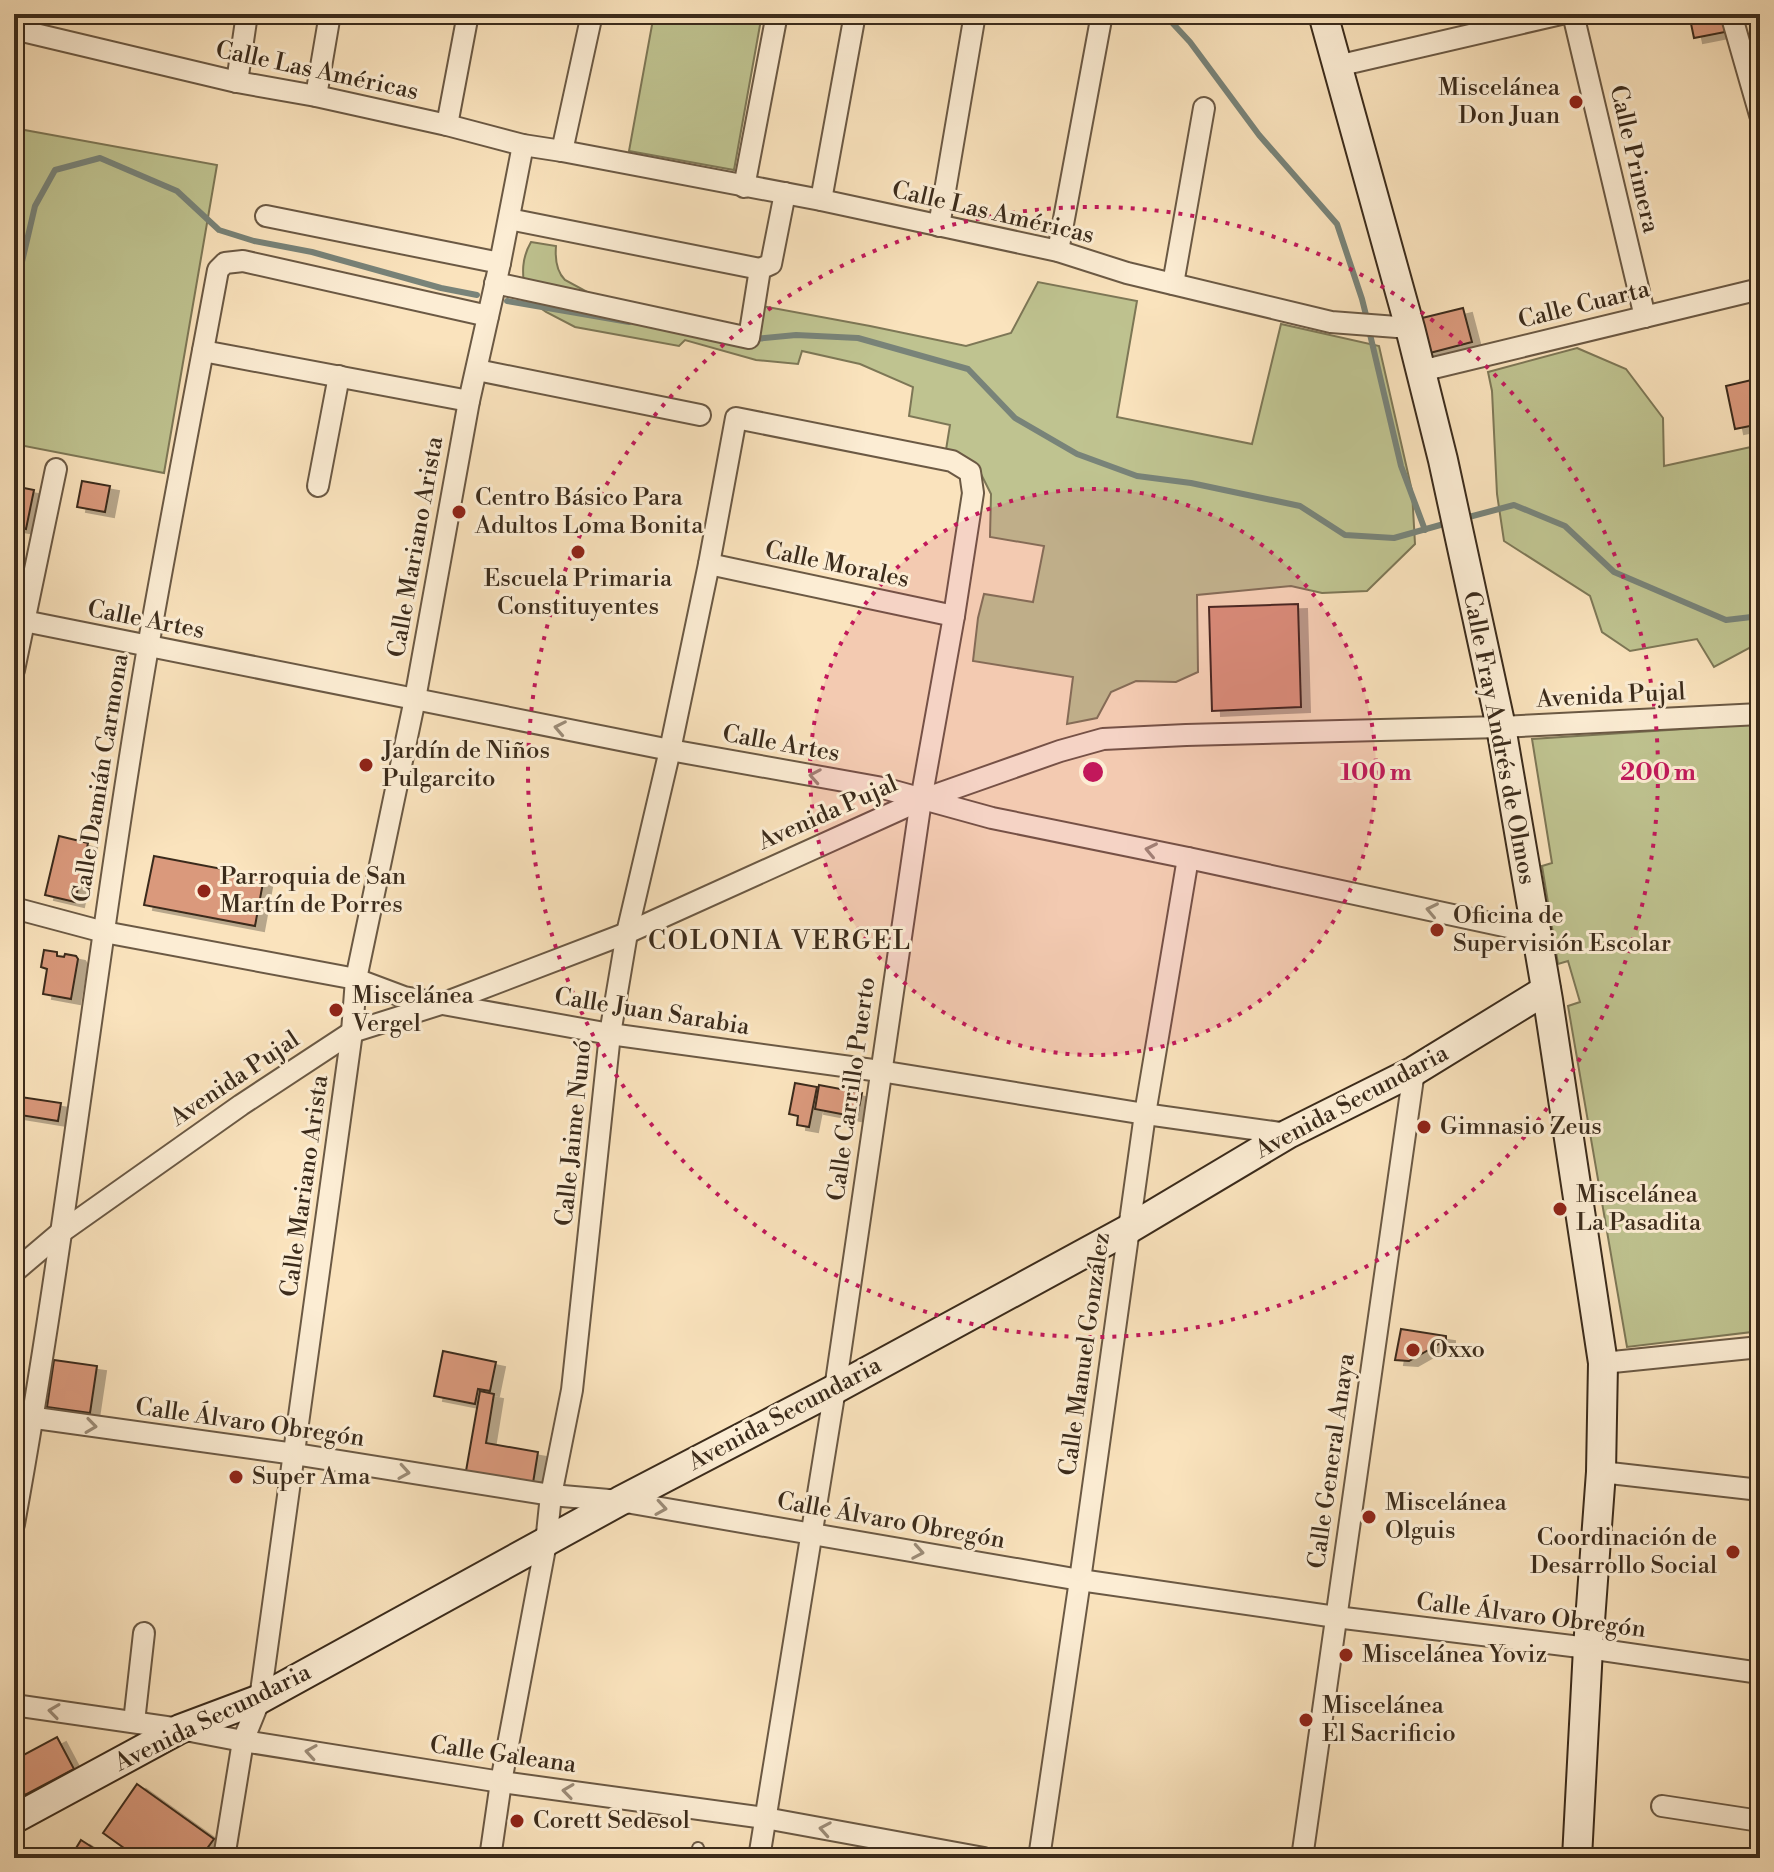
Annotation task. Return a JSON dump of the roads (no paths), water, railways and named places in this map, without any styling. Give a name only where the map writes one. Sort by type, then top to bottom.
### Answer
[{"type":"street","points":[[237,82],[247,14]]},
{"type":"street","points":[[316,96],[330,14]]},
{"type":"street","points":[[447,125],[468,14]]},
{"type":"street","points":[[562,151],[592,14]]},
{"type":"street","points":[[744,187],[777,14]]},
{"type":"street","points":[[821,200],[855,14]]},
{"type":"street","points":[[939,226],[975,14]]},
{"type":"street","points":[[1058,251],[1102,14]]},
{"type":"street","name":"Calle Fray Andrés de Olmos","points":[[1323,14],[1397,327],[1421,371],[1501,727],[1577,1180],[1603,1363],[1601,1472],[1577,1858]]},
{"type":"street","points":[[1337,66],[1561,14]]},
{"type":"street","name":"Calle Primera","points":[[1573,14],[1645,317]]},
{"type":"street","points":[[1731,14],[1760,115]]},
{"type":"street","name":"Calle Las Américas","points":[[14,29],[237,82],[447,125],[523,145],[821,200],[1058,251],[1127,273],[1331,322],[1397,327]]},
{"type":"street","points":[[1173,284],[1204,108]]},
{"type":"street","name":"Calle Mariano Arista","points":[[224,1858],[243,1741],[260,1699],[352,1032],[356,979],[415,699],[469,401],[523,145]]},
{"type":"street","points":[[509,219],[760,269],[771,264],[785,193]]},
{"type":"street","points":[[266,216],[749,338],[760,269]]},
{"type":"street","name":"Calle Damián Carmona","points":[[14,1524],[24,1417],[60,1233],[148,647],[218,270],[225,263],[243,261],[488,316]]},
{"type":"street","name":"Calle Cuarta","points":[[1421,371],[1760,289]]},
{"type":"street","points":[[203,351],[469,401]]},
{"type":"street","points":[[477,370],[700,415]]},
{"type":"street","points":[[318,486],[339,376]]},
{"type":"street","name":"Calle Jaime Nunó","points":[[490,1858],[501,1782],[546,1543],[551,1495],[572,1390],[610,1034],[627,933],[670,750],[736,418]]},
{"type":"street","name":"Calle Carrillo Puerto","points":[[736,418],[952,461],[970,472],[973,493],[921,800],[835,1389],[759,1858]]},
{"type":"street","points":[[14,670],[19,621],[56,469]]},
{"type":"street","name":"Calle Morales","points":[[709,564],[954,616]]},
{"type":"street","name":"Calle Artes","points":[[19,621],[670,750],[883,788],[992,818],[1536,933]]},
{"type":"street","name":"Avenida Pujal","points":[[14,1272],[60,1233],[241,1105],[352,1032],[444,1003],[627,933],[921,800],[1060,751],[1103,739],[1501,727],[1760,714]]},
{"type":"street","name":"Calle Manuel González","points":[[1039,1858],[1127,1230],[1188,858]]},
{"type":"street","name":"Calle Juan Sarabia","points":[[14,908],[104,932],[356,979],[404,997],[610,1034],[880,1071],[1288,1134]]},
{"type":"street","name":"Avenida Secundaria","points":[[14,1819],[180,1729],[260,1699],[620,1501],[835,1389],[1127,1230],[1288,1134],[1414,1071],[1546,990]]},
{"type":"street","name":"Calle General Anaya","points":[[1302,1858],[1414,1071]]},
{"type":"street","points":[[1603,1363],[1760,1347]]},
{"type":"street","name":"Calle Álvaro Obregón","points":[[24,1417],[295,1454],[551,1495],[620,1501],[1080,1580],[1760,1673]]},
{"type":"street","points":[[1601,1472],[1760,1490]]},
{"type":"street","points":[[134,1722],[144,1633]]},
{"type":"street","name":"Calle Galeana","points":[[14,1705],[501,1782],[765,1818],[984,1858]]},
{"type":"street","points":[[1662,1806],[1760,1821]]},
{"type":"waterway","points":[[1164,14],[1190,42],[1259,135],[1337,224],[1367,319]]},
{"type":"waterway","points":[[14,285],[35,206],[55,170],[100,158],[177,191],[219,230],[477,295]]},
{"type":"waterway","points":[[507,301],[629,322]]},
{"type":"waterway","points":[[1369,330],[1401,466],[1425,530]]},
{"type":"waterway","points":[[755,339],[796,335],[858,338],[968,369],[1015,418],[1077,454],[1137,476],[1191,483],[1300,506],[1345,535],[1394,538],[1451,522]]},
{"type":"waterway","points":[[1465,518],[1514,505],[1565,526],[1614,572],[1726,620],[1760,616]]},
{"type":"place","name":"Miscelánea Don Juan","points":[[1576,102]]},
{"type":"place","name":"Centro Básico Para Adultos Loma Bonita","points":[[459,512]]},
{"type":"place","name":"Escuela Primaria Constituyentes","points":[[578,552]]},
{"type":"place","name":"Jardín de Niños Pulgarcito","points":[[366,765]]},
{"type":"place","name":"Parroquia de San Martín de Porres","points":[[204,891]]},
{"type":"place","name":"Oficina de Supervisión Escolar","points":[[1437,930]]},
{"type":"place","name":"Miscelánea Vergel","points":[[336,1010]]},
{"type":"place","name":"Gimnasio Zeus","points":[[1424,1127]]},
{"type":"place","name":"Miscelánea La Pasadita","points":[[1560,1209]]},
{"type":"place","name":"Oxxo","points":[[1413,1350]]},
{"type":"place","name":"Super Ama","points":[[236,1477]]},
{"type":"place","name":"Miscelánea Olguis","points":[[1369,1517]]},
{"type":"place","name":"Coordinación de Desarrollo Social","points":[[1733,1552]]},
{"type":"place","name":"Miscelánea Yoviz","points":[[1346,1655]]},
{"type":"place","name":"Miscelánea El Sacrificio","points":[[1306,1720]]},
{"type":"place","name":"Corett Sedesol","points":[[517,1821]]},
{"type":"district","name":"COLONIA VERGEL","points":[[780,941]]}]
